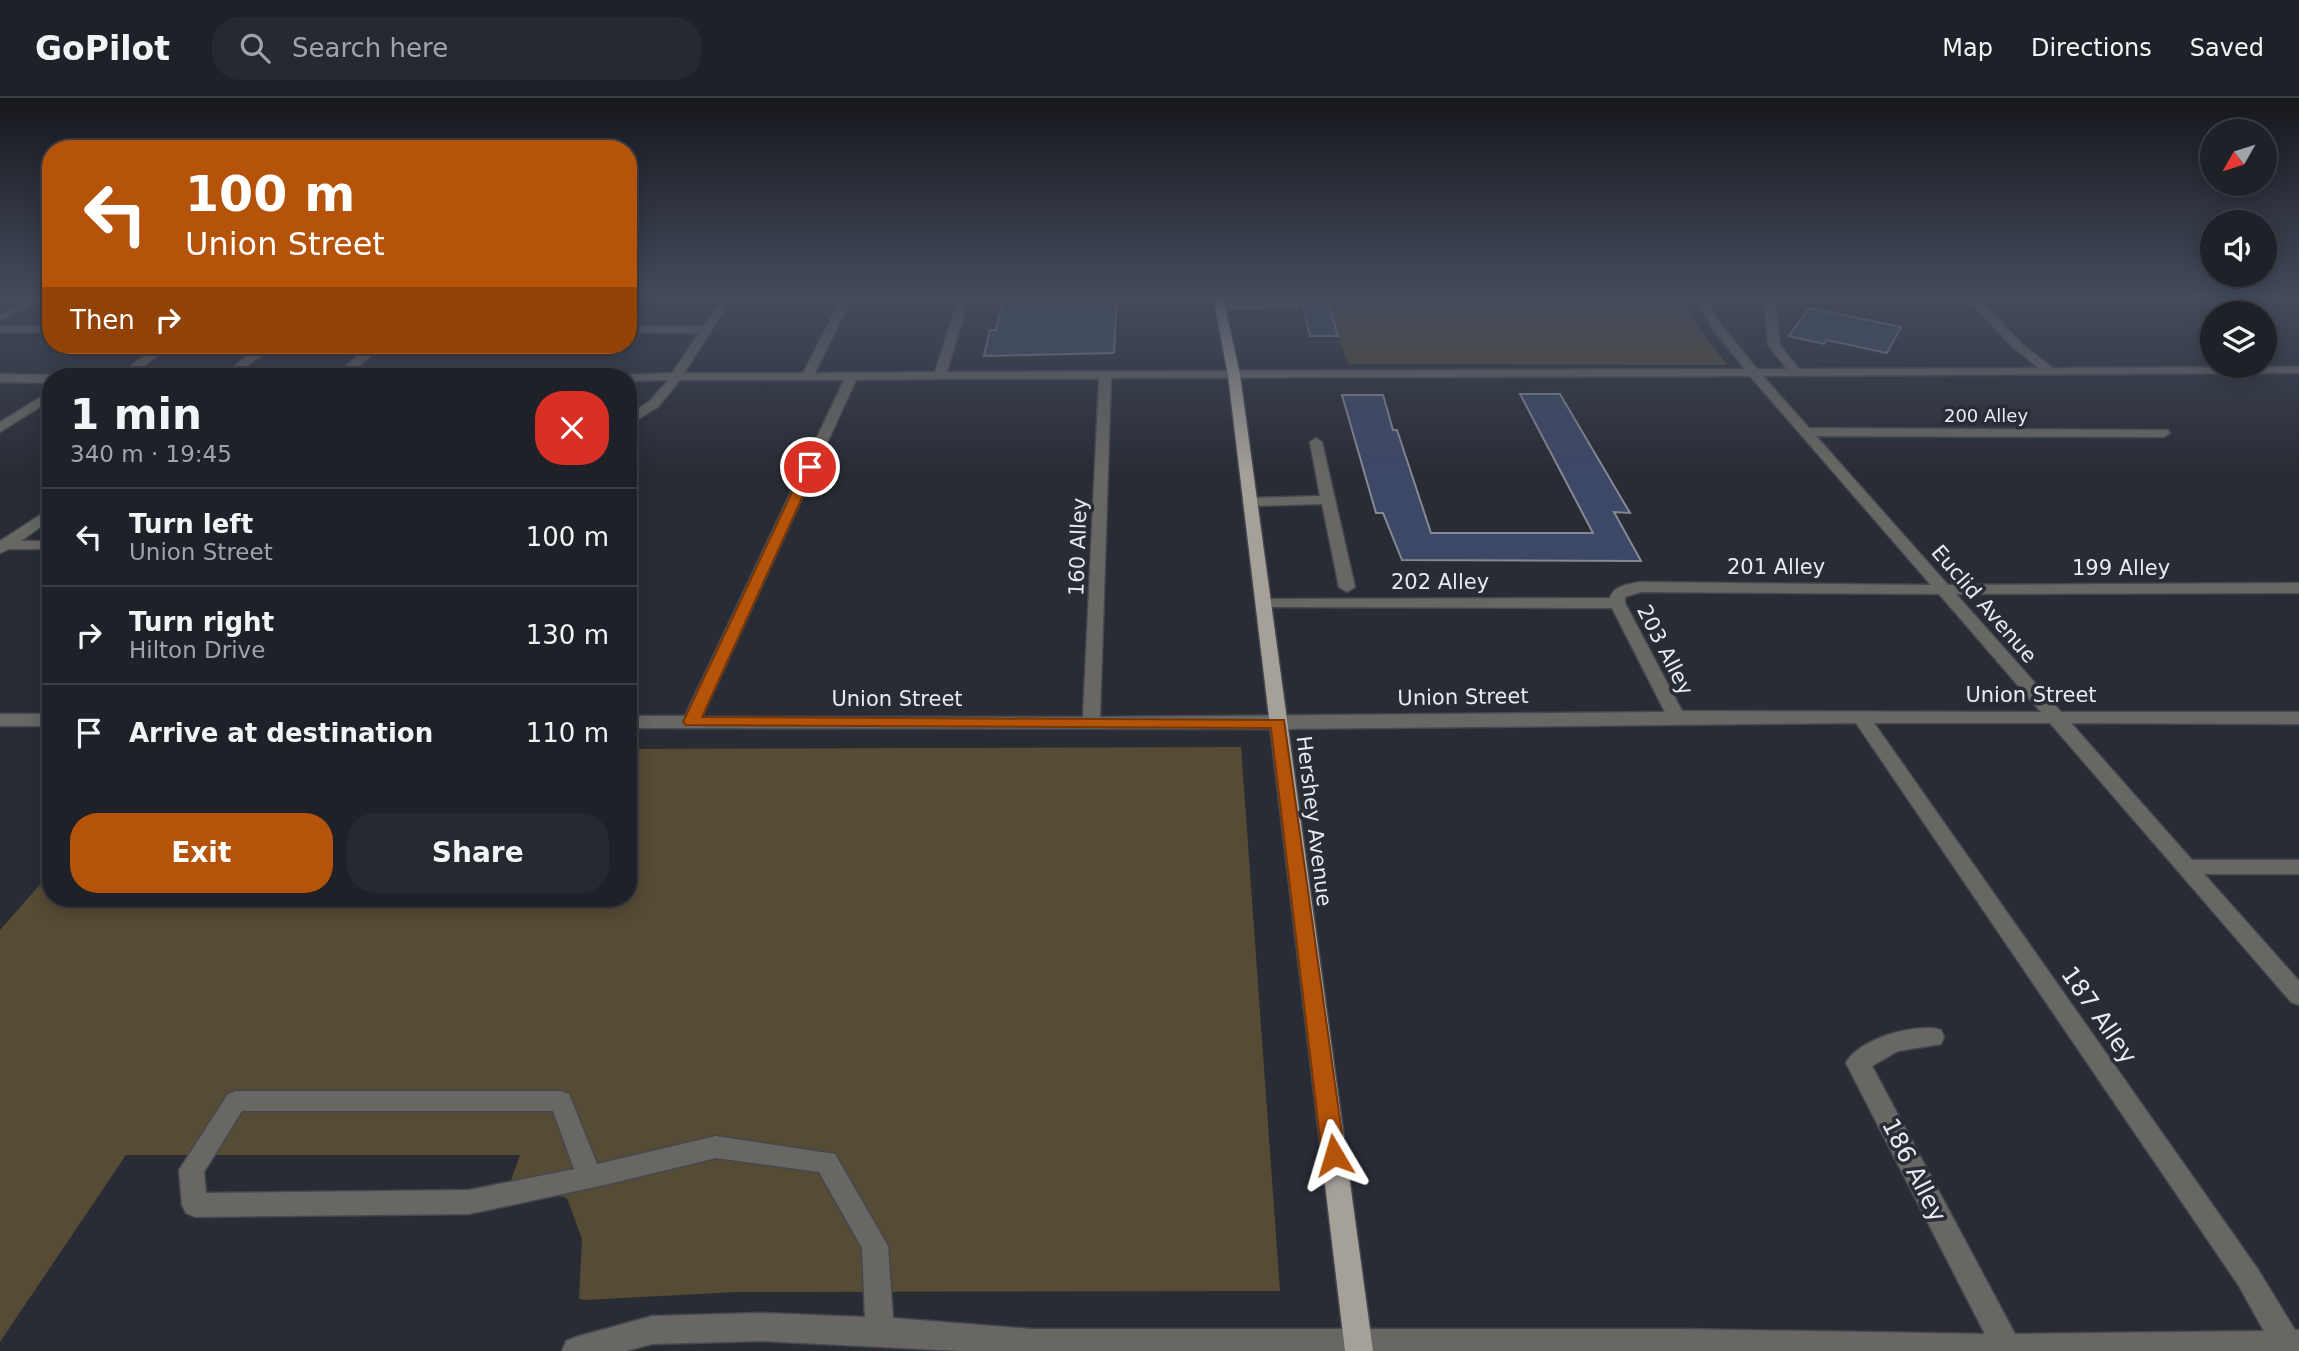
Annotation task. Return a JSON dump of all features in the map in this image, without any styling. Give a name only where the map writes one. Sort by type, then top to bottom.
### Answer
[{"type":"main road","name":"Hershey Avenue","points":[[1230,355],[1358,1347]]},
{"type":"street","points":[[134,368],[151,355]]},
{"type":"street","points":[[238,368],[255,355]]},
{"type":"street","points":[[350,368],[365,355]]},
{"type":"street","points":[[637,415],[654,404],[691,355]]},
{"type":"street","points":[[807,377],[818,355]]},
{"type":"street","points":[[940,376],[946,355]]},
{"type":"street","name":"Euclid Avenue","points":[[1740,355],[2299,996]]},
{"type":"street","points":[[1782,355],[1796,373]]},
{"type":"street","points":[[2030,355],[2052,372]]},
{"type":"street","points":[[637,377],[2299,370]]},
{"type":"street","name":"160 Alley","points":[[1091,721],[1105,374]]},
{"type":"street","points":[[691,722],[851,377]]},
{"type":"street","points":[[0,378],[42,379]]},
{"type":"street","points":[[0,428],[42,401]]},
{"type":"street","name":"200 Alley","points":[[1807,432],[2164,433]]},
{"type":"street","points":[[1316,442],[1347,587]]},
{"type":"street","points":[[1250,502],[1328,500]]},
{"type":"street","points":[[2,546],[42,518]]},
{"type":"street","points":[[2,546],[42,545]]},
{"type":"street","name":"201 Alley","points":[[1617,603],[1618,595],[1628,589],[1641,587],[1943,589]]},
{"type":"street","name":"199 Alley","points":[[1943,589],[2299,588]]},
{"type":"street","name":"202 Alley","points":[[1264,604],[1617,603]]},
{"type":"street","name":"203 Alley","points":[[1617,603],[1676,717]]},
{"type":"street","name":"Union Street","points":[[637,722],[1278,723],[1676,717],[2299,718]]},
{"type":"street","name":"187 Alley","points":[[1862,718],[2294,1344]]},
{"type":"street","points":[[0,720],[42,720]]},
{"type":"street","points":[[2187,867],[2299,867]]},
{"type":"street","name":"186 Alley","points":[[1933,1037],[1904,1038],[1875,1051],[1858,1063],[2007,1348]]},
{"type":"street","points":[[590,1177],[561,1101],[236,1101],[191,1170],[195,1205],[469,1202],[590,1177],[716,1147],[826,1162],[876,1247],[880,1332]]},
{"type":"street","points":[[576,1351],[652,1330],[760,1327],[1031,1343],[1358,1347],[1680,1343],[2007,1348],[2294,1344]]},
{"type":"shaded area","points":[[1345,355],[1720,355],[1727,365],[1348,364]]},
{"type":"shaded area","points":[[1241,747],[1280,1291],[736,1292],[585,1300],[579,1299],[582,1239],[567,1198],[510,1183],[520,1155],[126,1155],[0,1342],[0,930],[42,882],[42,907],[637,907],[637,749]]},
{"type":"building","points":[[1520,394],[1560,394],[1630,513],[1614,512],[1641,561],[1402,560],[1383,513],[1376,513],[1342,395],[1383,395],[1431,533],[1593,533]]},
{"type":"route","points":[[810,467],[691,722],[1278,723],[1334,1155]]}]
